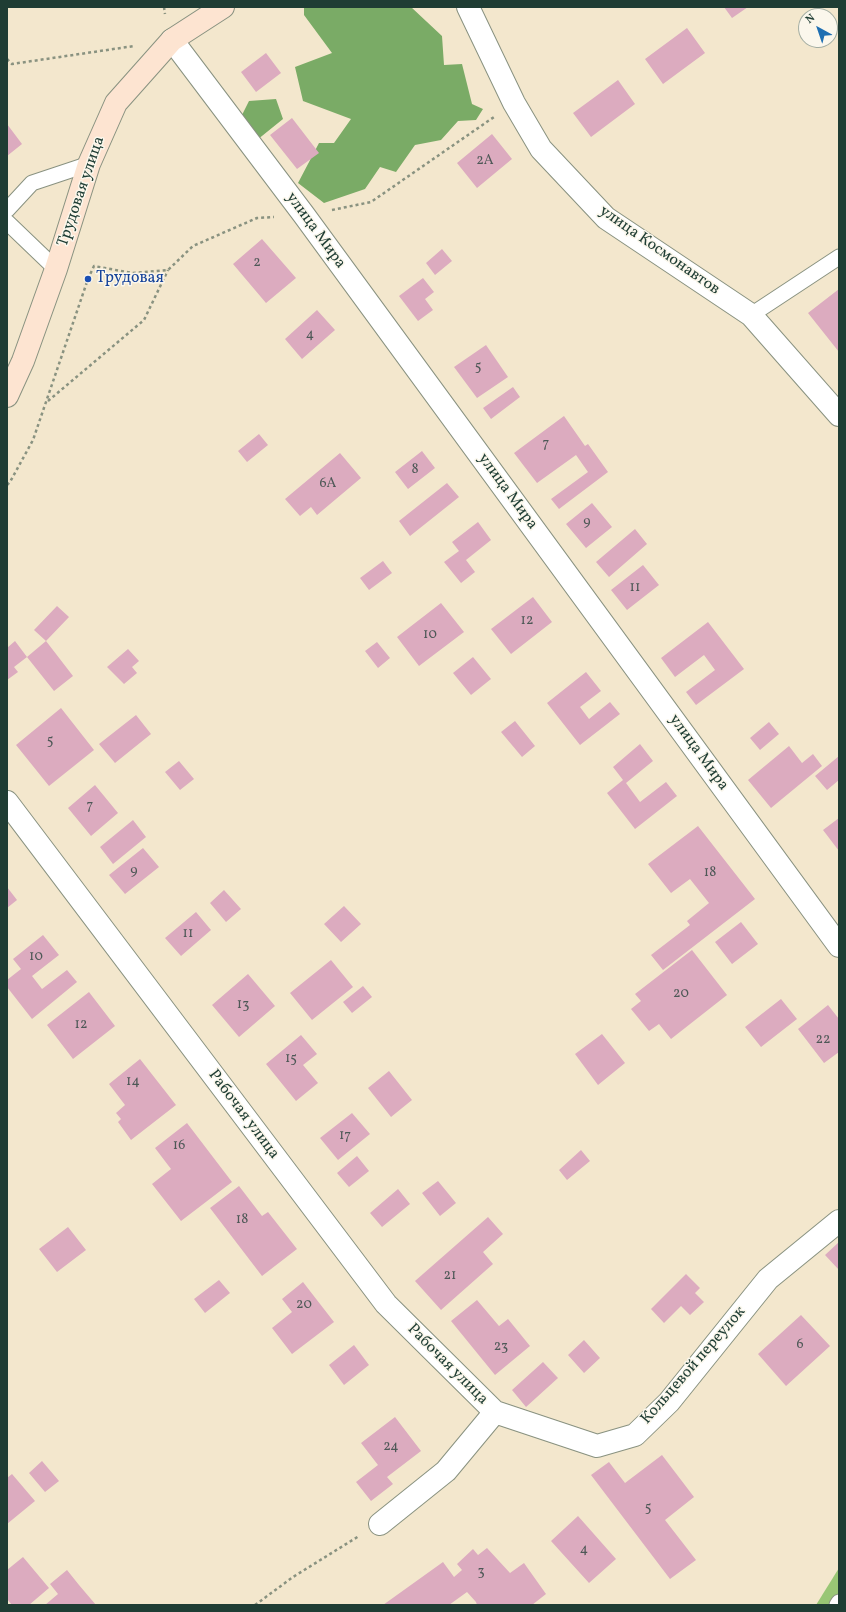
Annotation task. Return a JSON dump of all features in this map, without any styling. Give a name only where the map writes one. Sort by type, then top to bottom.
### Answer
[{"type":"main road","name":"Трудовая улица","points":[[7,396],[23,361],[56,269],[89,164],[116,103],[172,40],[223,7]]},
{"type":"street","name":"улица Космонавтов","points":[[468,7],[514,103],[541,149],[606,218],[751,315],[839,415]]},
{"type":"street","name":"улица Мира","points":[[172,40],[304,215],[839,946]]},
{"type":"street","name":"Рабочая улица","points":[[7,802],[386,1304],[495,1412]]},
{"type":"street","name":"Кольцевой переулок","points":[[495,1412],[596,1446],[635,1435],[669,1402],[768,1279],[839,1221]]},
{"type":"street","points":[[380,1524],[446,1471],[495,1412]]},
{"type":"lane","points":[[7,210],[32,183],[89,164]]},
{"type":"lane","points":[[7,222],[56,269]]},
{"type":"lane","points":[[751,315],[839,257]]},
{"type":"path","points":[[7,59],[12,64],[172,40]]},
{"type":"path","points":[[46,402],[144,320],[168,270],[192,246],[257,218],[304,215],[371,202],[514,103]]},
{"type":"path","points":[[7,485],[33,440],[94,266],[132,273],[168,270]]},
{"type":"path","points":[[255,1605],[293,1577],[380,1524]]},
{"type":"green space","points":[[304,7],[411,7],[442,36],[444,65],[462,64],[472,104],[483,109],[476,120],[458,121],[441,140],[415,145],[396,172],[380,167],[365,189],[324,203],[298,183],[319,143],[334,143],[351,119],[303,101],[295,67],[332,53],[304,15]]},
{"type":"green space","points":[[276,99],[283,119],[257,140],[241,117],[249,101]]},
{"type":"green space","points":[[839,1568],[839,1605],[816,1605]]},
{"type":"building","points":[[724,7],[748,7],[732,18]]},
{"type":"building","points":[[687,28],[705,53],[663,84],[645,59]]},
{"type":"building","points":[[266,53],[281,73],[256,92],[241,72]]},
{"type":"building","points":[[618,80],[635,104],[591,137],[573,113]]},
{"type":"building","points":[[292,118],[319,153],[297,169],[270,135]]},
{"type":"building","points":[[7,124],[22,144],[7,156]]},
{"type":"building","points":[[492,134],[512,159],[477,188],[457,163]]},
{"type":"building","points":[[262,239],[296,278],[266,303],[233,264]]},
{"type":"building","points":[[442,249],[452,261],[435,275],[426,263]]},
{"type":"building","points":[[423,278],[434,292],[425,299],[433,310],[418,321],[399,296]]},
{"type":"building","points":[[839,289],[839,352],[808,313]]},
{"type":"building","points":[[317,310],[335,330],[302,359],[285,339]]},
{"type":"building","points":[[486,345],[508,377],[477,398],[454,367]]},
{"type":"building","points":[[513,387],[520,397],[491,419],[483,408]]},
{"type":"building","points":[[564,416],[585,446],[588,444],[608,472],[559,509],[551,499],[588,472],[576,455],[537,483],[514,453]]},
{"type":"building","points":[[259,434],[268,445],[247,462],[238,451]]},
{"type":"building","points":[[422,451],[435,468],[408,489],[395,472]]},
{"type":"building","points":[[340,453],[361,478],[317,515],[311,507],[300,516],[285,499]]},
{"type":"building","points":[[447,483],[459,497],[410,536],[399,521]]},
{"type":"building","points":[[592,503],[612,527],[586,548],[566,524]]},
{"type":"building","points":[[478,522],[491,540],[466,560],[475,572],[461,583],[444,562],[459,551],[452,542]]},
{"type":"building","points":[[635,529],[647,544],[609,577],[596,562]]},
{"type":"building","points":[[383,561],[392,573],[369,590],[360,578]]},
{"type":"building","points":[[643,565],[659,585],[627,610],[611,590]]},
{"type":"building","points":[[533,597],[552,622],[511,654],[491,629]]},
{"type":"building","points":[[441,603],[464,632],[419,666],[397,637]]},
{"type":"building","points":[[57,606],[69,617],[46,641],[34,630]]},
{"type":"building","points":[[708,622],[744,669],[696,705],[686,692],[715,670],[704,655],[675,677],[661,658]]},
{"type":"building","points":[[15,641],[27,657],[14,667],[18,672],[7,680],[7,648]]},
{"type":"building","points":[[46,641],[73,676],[54,691],[27,657]]},
{"type":"building","points":[[377,642],[390,658],[378,668],[365,651]]},
{"type":"building","points":[[128,649],[139,661],[132,667],[137,673],[124,684],[107,667]]},
{"type":"building","points":[[473,657],[491,679],[471,695],[453,673]]},
{"type":"building","points":[[586,672],[601,691],[580,707],[589,719],[610,702],[620,714],[580,745],[547,703]]},
{"type":"building","points":[[61,708],[94,750],[49,786],[16,745]]},
{"type":"building","points":[[136,715],[151,734],[115,763],[99,744]]},
{"type":"building","points":[[515,721],[535,746],[522,757],[501,732]]},
{"type":"building","points":[[769,722],[779,734],[760,750],[750,738]]},
{"type":"building","points":[[640,744],[653,761],[626,783],[640,802],[666,782],[677,796],[635,829],[607,793],[623,780],[613,767]]},
{"type":"building","points":[[789,746],[802,763],[813,754],[822,766],[771,808],[748,780]]},
{"type":"building","points":[[839,756],[839,780],[827,790],[815,776]]},
{"type":"building","points":[[179,761],[194,779],[180,790],[165,772]]},
{"type":"building","points":[[95,785],[118,813],[91,836],[68,808]]},
{"type":"building","points":[[839,818],[839,851],[823,830]]},
{"type":"building","points":[[133,820],[146,837],[113,864],[100,847]]},
{"type":"building","points":[[698,826],[755,899],[663,970],[651,955],[690,925],[687,921],[709,903],[690,879],[671,893],[648,864]]},
{"type":"building","points":[[143,848],[159,867],[125,894],[109,875]]},
{"type":"building","points":[[7,887],[17,900],[7,908]]},
{"type":"building","points":[[224,890],[241,909],[226,922],[210,903]]},
{"type":"building","points":[[344,906],[361,924],[341,942],[324,924]]},
{"type":"building","points":[[196,912],[211,930],[181,956],[165,938]]},
{"type":"building","points":[[741,922],[758,944],[732,964],[715,942]]},
{"type":"building","points":[[43,935],[59,955],[32,976],[42,989],[67,970],[77,982],[32,1019],[7,987],[7,980],[21,969],[13,959]]},
{"type":"building","points":[[692,950],[727,995],[671,1039],[659,1024],[649,1031],[631,1009],[641,1001],[635,994]]},
{"type":"building","points":[[331,960],[353,987],[312,1020],[290,993]]},
{"type":"building","points":[[248,974],[275,1006],[239,1037],[212,1005]]},
{"type":"building","points":[[363,986],[372,997],[352,1013],[343,1002]]},
{"type":"building","points":[[89,992],[115,1026],[73,1059],[47,1025]]},
{"type":"building","points":[[781,999],[797,1019],[761,1047],[745,1027]]},
{"type":"building","points":[[828,1005],[839,1019],[839,1052],[824,1063],[798,1029]]},
{"type":"building","points":[[602,1034],[625,1063],[598,1085],[575,1054]]},
{"type":"building","points":[[301,1035],[317,1054],[303,1065],[318,1083],[296,1101],[266,1064]]},
{"type":"building","points":[[140,1059],[176,1105],[131,1140],[118,1122],[121,1119],[116,1113],[125,1105],[109,1084]]},
{"type":"building","points":[[389,1071],[412,1100],[391,1117],[368,1088]]},
{"type":"building","points":[[352,1113],[370,1134],[338,1160],[320,1138]]},
{"type":"building","points":[[187,1123],[232,1182],[181,1221],[152,1184],[171,1169],[155,1148]]},
{"type":"building","points":[[581,1150],[590,1161],[567,1180],[559,1170]]},
{"type":"building","points":[[357,1156],[369,1171],[349,1187],[337,1173]]},
{"type":"building","points":[[438,1181],[456,1203],[440,1216],[422,1193]]},
{"type":"building","points":[[239,1186],[262,1216],[268,1212],[297,1249],[262,1276],[210,1208]]},
{"type":"building","points":[[398,1189],[410,1204],[382,1227],[370,1213]]},
{"type":"building","points":[[488,1217],[503,1234],[483,1252],[493,1264],[441,1310],[415,1281]]},
{"type":"building","points":[[68,1227],[86,1250],[57,1272],[39,1249]]},
{"type":"building","points":[[839,1242],[839,1270],[825,1255]]},
{"type":"building","points":[[686,1274],[700,1288],[695,1293],[704,1302],[690,1315],[681,1306],[664,1323],[651,1309]]},
{"type":"building","points":[[219,1280],[230,1293],[205,1313],[194,1299]]},
{"type":"building","points":[[303,1282],[334,1322],[292,1354],[272,1328],[292,1312],[282,1299]]},
{"type":"building","points":[[477,1300],[499,1326],[508,1319],[530,1346],[495,1375],[451,1321]]},
{"type":"building","points":[[801,1315],[830,1346],[786,1386],[758,1354]]},
{"type":"building","points":[[584,1340],[600,1358],[584,1373],[568,1355]]},
{"type":"building","points":[[354,1345],[369,1365],[344,1385],[329,1365]]},
{"type":"building","points":[[543,1362],[558,1378],[526,1407],[512,1390]]},
{"type":"building","points":[[395,1417],[421,1451],[387,1477],[393,1484],[371,1501],[356,1482],[378,1465],[361,1443]]},
{"type":"building","points":[[662,1455],[694,1497],[665,1520],[696,1560],[670,1579],[591,1475],[609,1462],[625,1483]]},
{"type":"building","points":[[42,1461],[59,1481],[45,1492],[29,1473]]},
{"type":"building","points":[[12,1474],[35,1501],[7,1524],[7,1478]]},
{"type":"building","points":[[578,1516],[616,1559],[589,1583],[551,1541]]},
{"type":"building","points":[[487,1548],[510,1573],[524,1563],[546,1594],[532,1605],[477,1605],[467,1592],[449,1605],[383,1605],[443,1562],[454,1577],[462,1570],[457,1564],[473,1549],[478,1555]]},
{"type":"building","points":[[23,1557],[49,1588],[29,1605],[12,1605],[7,1599],[7,1570]]},
{"type":"building","points":[[67,1570],[96,1605],[45,1605],[58,1594],[50,1584]]},
{"type":"place","name":"Трудовая","points":[[88,279]]}]
